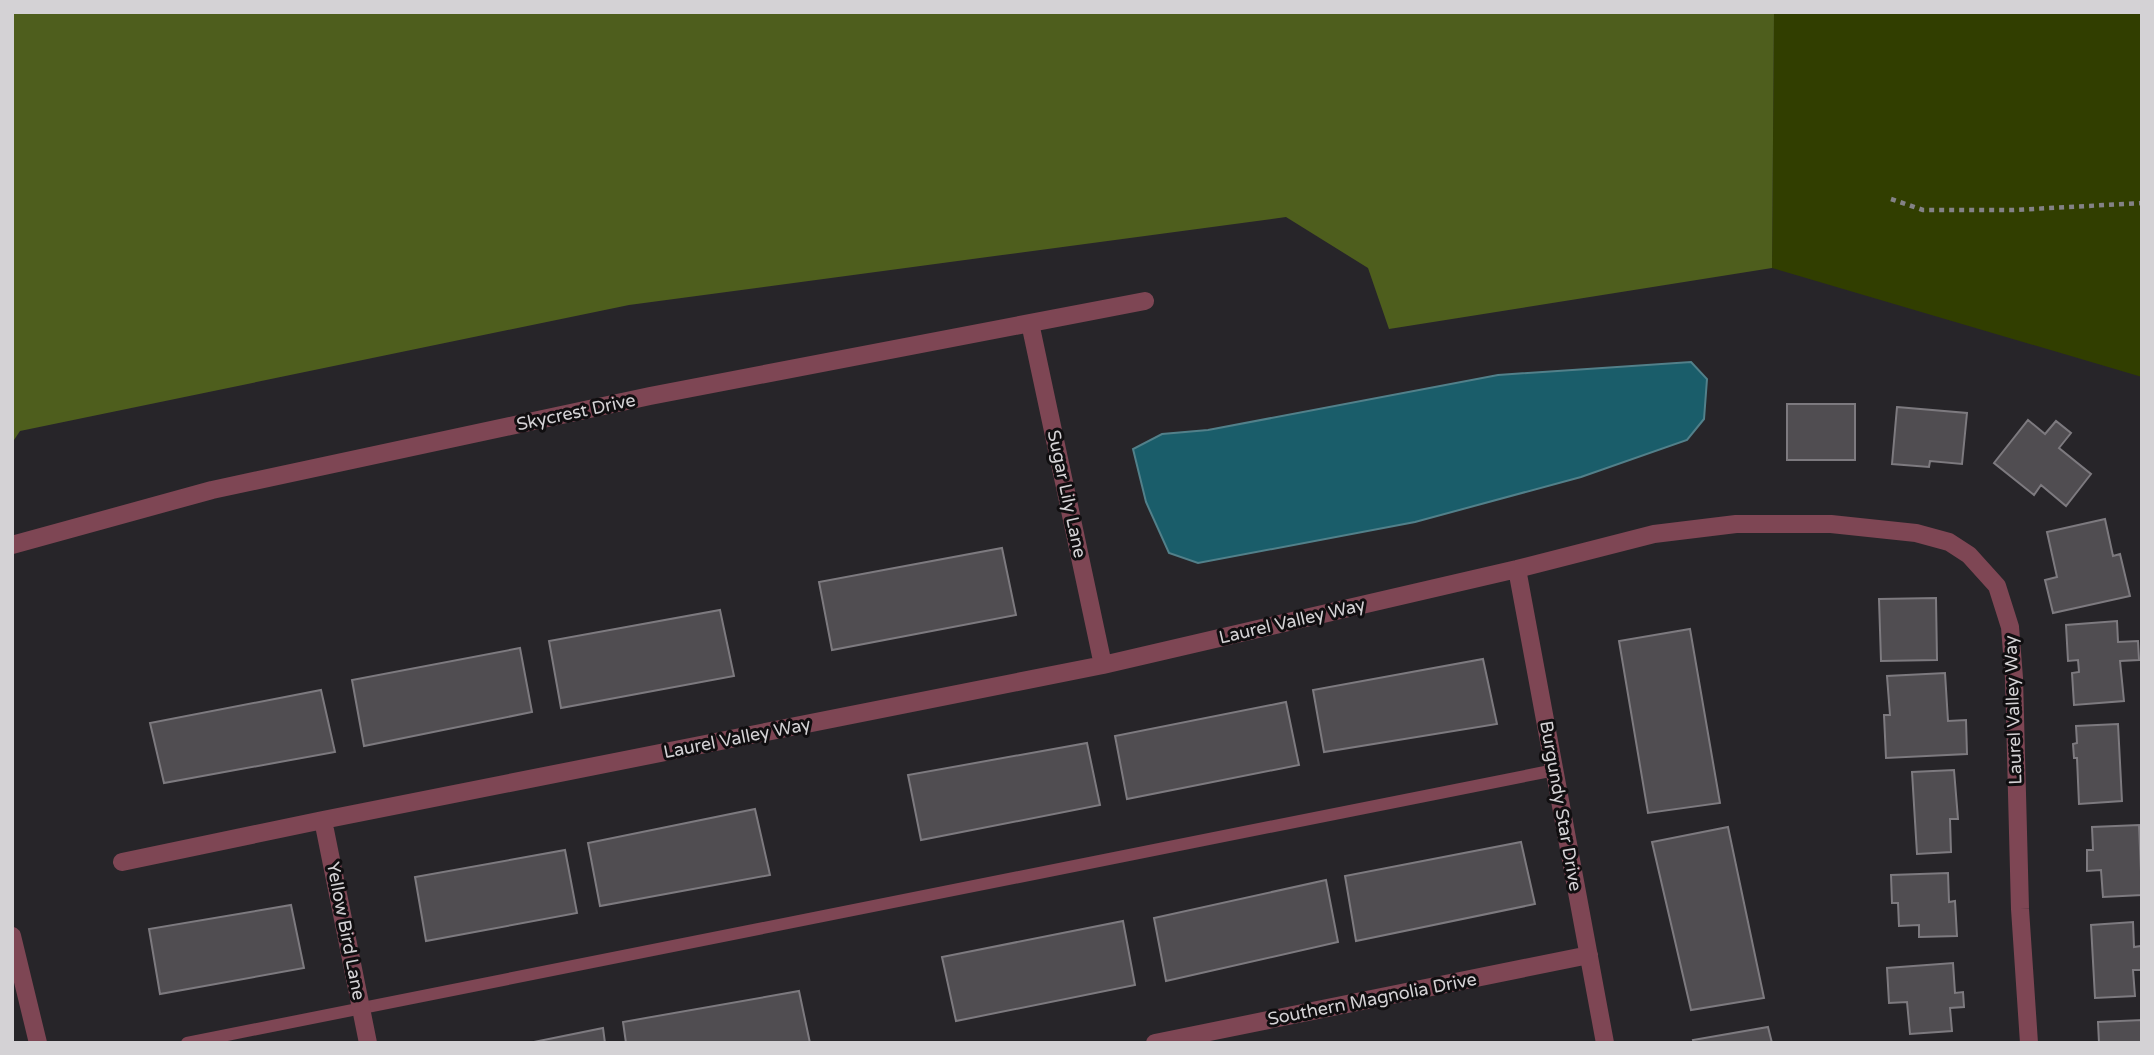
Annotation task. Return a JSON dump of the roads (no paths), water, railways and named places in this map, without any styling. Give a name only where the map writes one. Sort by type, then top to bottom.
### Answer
[{"type":"street","name":"Skycrest Drive","points":[[12,545],[240,484],[650,396],[1144,301]]},
{"type":"street","name":"Sugar Lily Lane","points":[[1030,323],[1103,665]]},
{"type":"street","name":"Laurel Valley Way","points":[[122,862],[1103,665],[1517,569],[1654,534],[1736,524],[1831,524],[1916,533],[1949,542],[1969,555],[1997,586],[2010,627],[2014,678],[2020,909],[2029,1043]]},
{"type":"street","name":"Burgundy Star Drive","points":[[1517,569],[1605,1043]]},
{"type":"street","name":"Yellow Bird Lane","points":[[323,820],[368,1043]]},
{"type":"street","points":[[12,936],[38,1043]]},
{"type":"street","name":"Southern Magnolia Drive","points":[[1155,1043],[1589,955]]},
{"type":"lane","points":[[187,1043],[1555,770]]},
{"type":"water","points":[[1691,362],[1707,379],[1704,419],[1687,440],[1581,477],[1415,522],[1198,563],[1169,553],[1146,502],[1133,449],[1162,434],[1208,430],[1498,375]]}]
